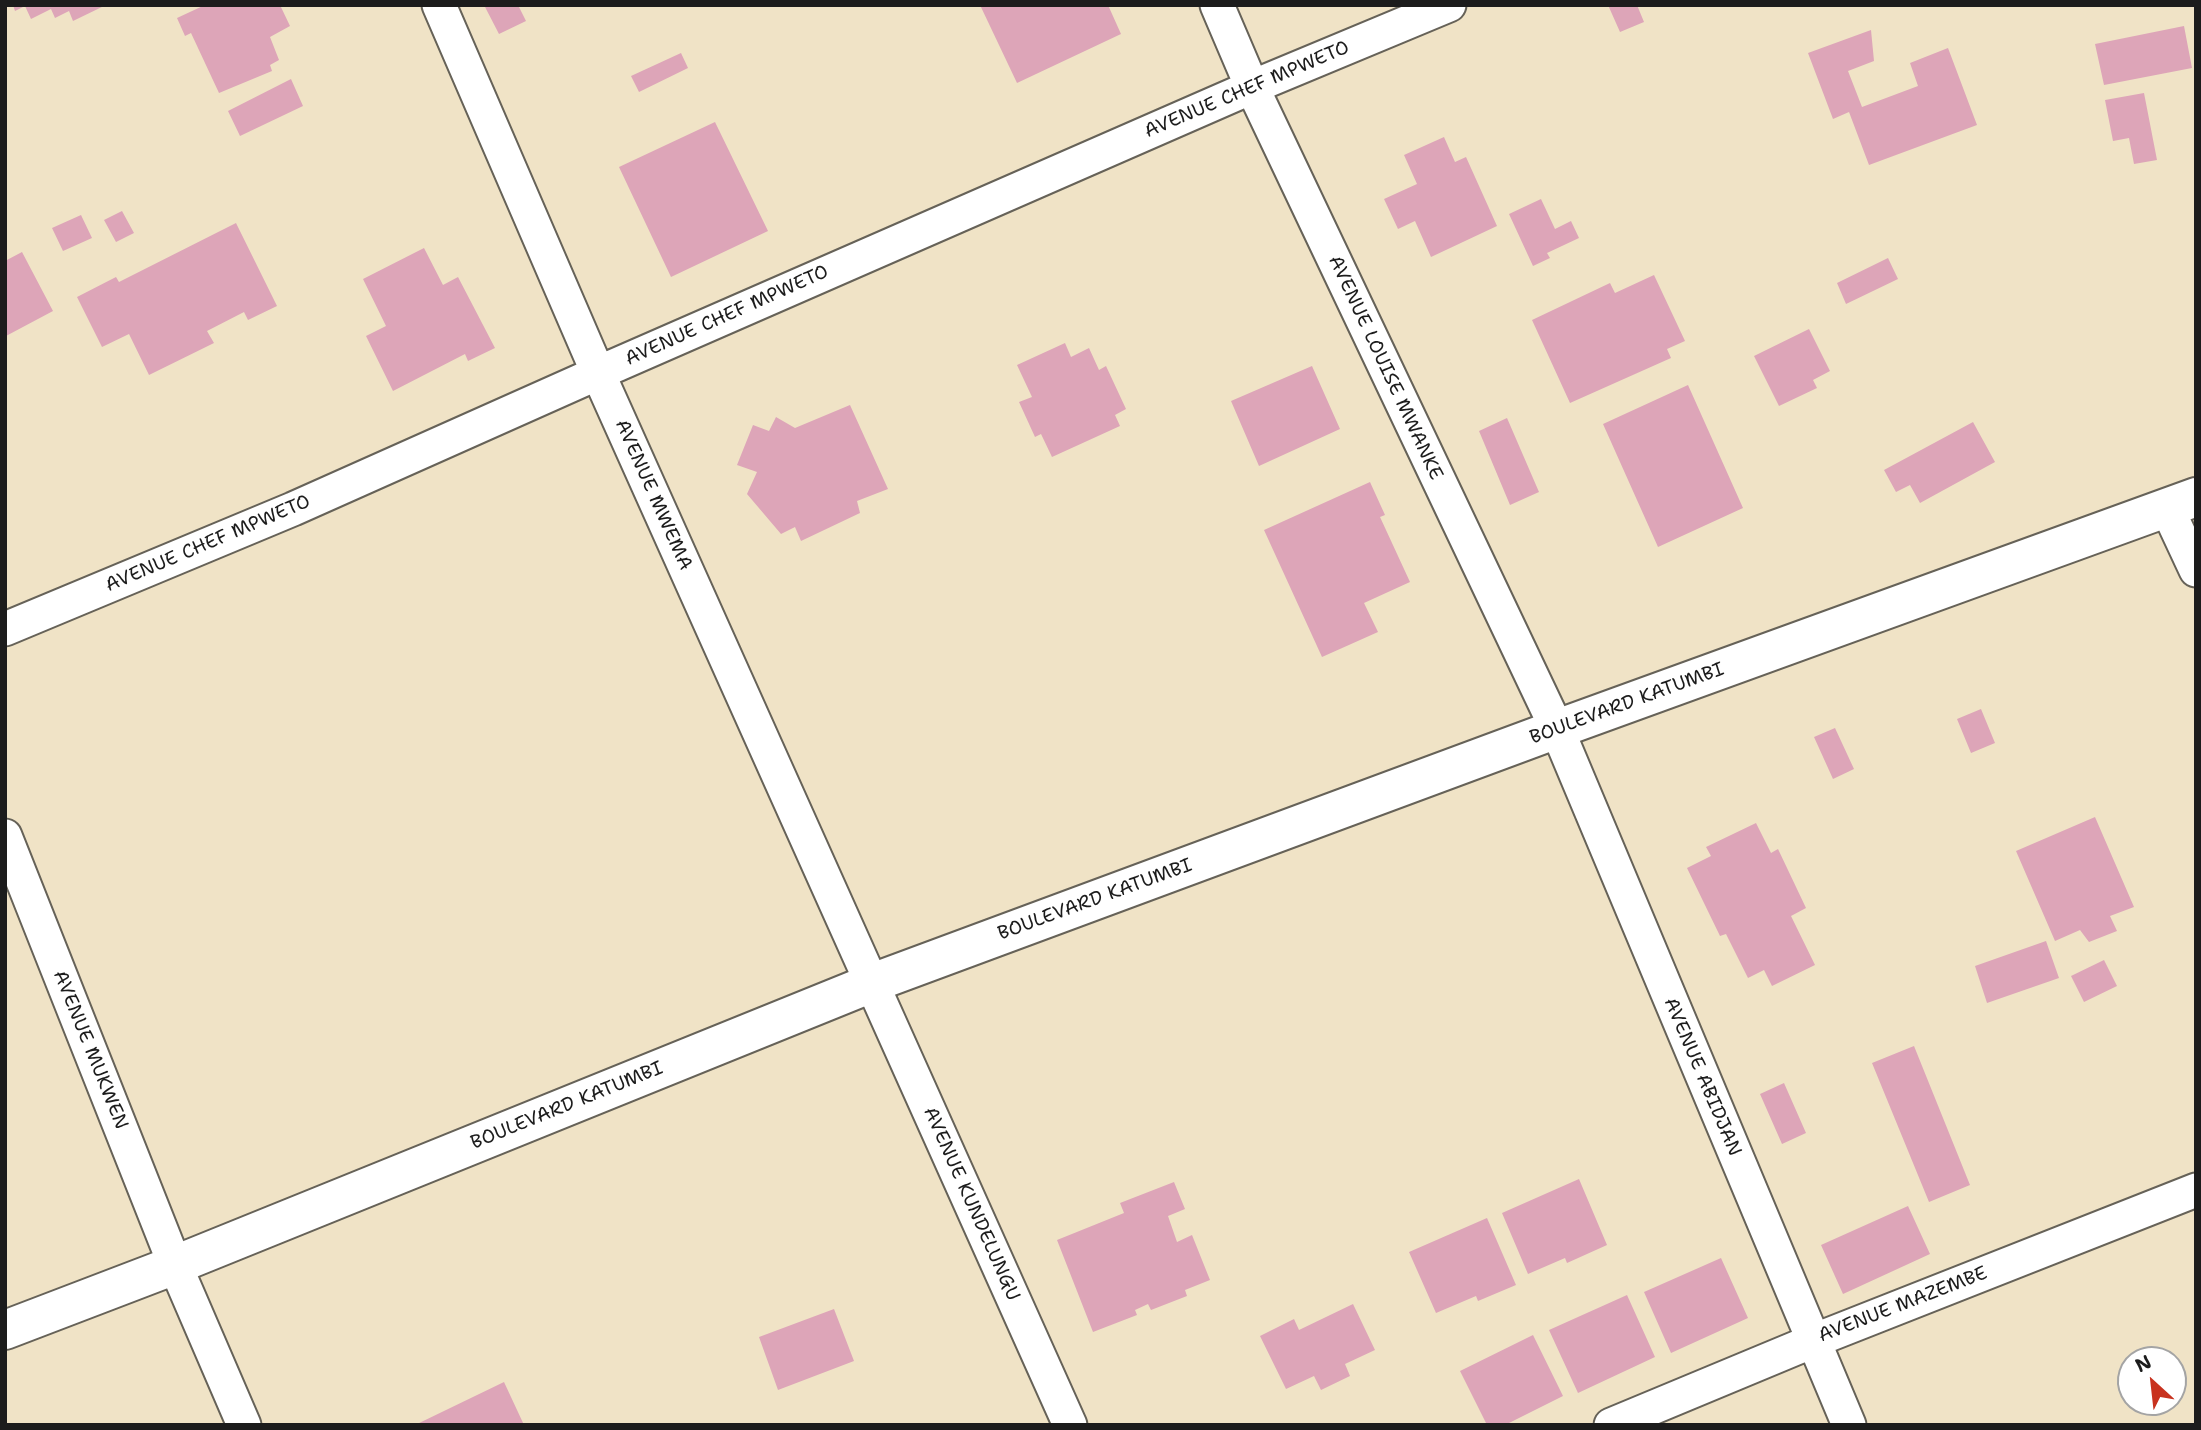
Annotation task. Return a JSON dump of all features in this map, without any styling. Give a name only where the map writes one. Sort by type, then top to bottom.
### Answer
[{"type":"street","name":"AVENUE MWEMA","points":[[439,5],[598,373],[872,983]]},
{"type":"street","name":"AVENUE LOUISE MWANKE","points":[[1217,5],[1252,87],[1557,729]]},
{"type":"street","name":"AVENUE CHEF MPWETO","points":[[5,629],[293,509],[1252,87],[1450,5]]},
{"type":"street","name":"BOULEVARD KATUMBI","points":[[5,1330],[175,1265],[872,983],[1557,729],[2181,502]]},
{"type":"street","points":[[2181,502],[2196,570]]},
{"type":"street","name":"AVENUE ABIDJAN","points":[[1557,729],[1849,1425]]},
{"type":"street","name":"AVENUE MUKWEN","points":[[5,836],[175,1265],[244,1425]]},
{"type":"street","name":"AVENUE KUNDELUNGU","points":[[872,983],[1070,1425]]},
{"type":"street","name":"AVENUE MAZEMBE","points":[[1611,1425],[1813,1341],[2196,1190]]},
{"type":"building","points":[[13,5],[106,5],[73,21],[69,11],[55,18],[51,9],[31,19],[25,6],[15,11]]},
{"type":"building","points":[[205,5],[280,5],[290,26],[270,37],[279,60],[270,65],[272,71],[219,93],[191,33],[185,36],[177,18]]},
{"type":"building","points":[[484,5],[518,5],[526,21],[499,34]]},
{"type":"building","points":[[980,5],[1108,5],[1121,34],[1017,83]]},
{"type":"building","points":[[1608,5],[1637,5],[1644,22],[1620,32]]},
{"type":"building","points":[[2184,26],[2192,68],[2104,85],[2095,44]]},
{"type":"building","points":[[1871,30],[1874,61],[1848,71],[1862,107],[1918,86],[1910,63],[1948,48],[1977,125],[1869,165],[1849,112],[1833,119],[1808,53]]},
{"type":"building","points":[[681,53],[688,68],[639,92],[631,76]]},
{"type":"building","points":[[291,79],[303,106],[240,136],[228,111]]},
{"type":"building","points":[[2144,93],[2157,160],[2134,164],[2129,138],[2113,141],[2105,100]]},
{"type":"building","points":[[715,122],[768,231],[671,277],[619,167]]},
{"type":"building","points":[[1444,137],[1455,162],[1466,157],[1497,226],[1431,257],[1415,221],[1398,229],[1384,199],[1417,184],[1404,155]]},
{"type":"building","points":[[1541,199],[1555,229],[1571,221],[1579,238],[1547,253],[1550,258],[1533,266],[1509,214]]},
{"type":"building","points":[[122,211],[134,233],[116,242],[104,220]]},
{"type":"building","points":[[81,215],[92,238],[63,251],[52,228]]},
{"type":"building","points":[[236,223],[277,306],[248,320],[244,312],[207,331],[214,343],[149,375],[129,334],[102,347],[77,297],[116,277],[119,282]]},
{"type":"building","points":[[424,248],[443,285],[458,277],[495,348],[468,361],[465,354],[393,391],[366,336],[386,326],[363,279]]},
{"type":"building","points":[[22,252],[53,311],[6,336],[5,261]]},
{"type":"building","points":[[1888,258],[1898,279],[1846,304],[1837,283]]},
{"type":"building","points":[[1654,275],[1685,341],[1667,349],[1671,358],[1570,403],[1532,320],[1610,283],[1615,293]]},
{"type":"building","points":[[1809,329],[1830,371],[1813,380],[1817,388],[1779,406],[1754,356]]},
{"type":"building","points":[[1065,343],[1071,357],[1089,348],[1099,370],[1106,366],[1126,409],[1115,415],[1120,426],[1052,457],[1041,434],[1035,437],[1019,402],[1032,397],[1017,365]]},
{"type":"building","points":[[1312,366],[1340,429],[1259,466],[1231,401]]},
{"type":"building","points":[[1688,385],[1743,508],[1658,547],[1603,424]]},
{"type":"building","points":[[850,405],[888,489],[857,501],[860,513],[801,541],[795,527],[781,534],[747,494],[757,472],[737,465],[753,425],[769,431],[776,417],[795,428]]},
{"type":"building","points":[[1507,418],[1539,492],[1510,505],[1479,431]]},
{"type":"building","points":[[1973,422],[1995,462],[1920,503],[1910,485],[1896,492],[1884,470]]},
{"type":"building","points":[[1370,482],[1385,515],[1380,517],[1410,582],[1364,603],[1378,632],[1322,657],[1264,530]]},
{"type":"building","points":[[1981,709],[1995,743],[1971,753],[1957,719]]},
{"type":"building","points":[[1835,728],[1854,769],[1833,779],[1814,737]]},
{"type":"building","points":[[2095,817],[2134,907],[2110,916],[2117,931],[2089,942],[2080,930],[2055,941],[2016,851]]},
{"type":"building","points":[[1756,823],[1771,853],[1778,849],[1806,908],[1791,916],[1815,965],[1772,986],[1764,970],[1748,978],[1726,934],[1720,936],[1687,868],[1711,856],[1706,847]]},
{"type":"building","points":[[2046,941],[2059,978],[1987,1003],[1975,966]]},
{"type":"building","points":[[2104,960],[2117,986],[2084,1002],[2071,976]]},
{"type":"building","points":[[1914,1046],[1970,1185],[1929,1202],[1872,1063]]},
{"type":"building","points":[[1784,1083],[1806,1133],[1782,1144],[1760,1094]]},
{"type":"building","points":[[1579,1179],[1607,1245],[1567,1263],[1565,1258],[1528,1274],[1502,1213]]},
{"type":"building","points":[[1174,1182],[1185,1209],[1168,1216],[1177,1242],[1192,1235],[1210,1280],[1185,1290],[1187,1296],[1151,1310],[1148,1304],[1135,1310],[1137,1315],[1093,1332],[1057,1240],[1124,1213],[1120,1203]]},
{"type":"building","points":[[1908,1206],[1930,1254],[1843,1294],[1821,1245]]},
{"type":"building","points":[[1487,1218],[1516,1285],[1478,1301],[1476,1296],[1436,1313],[1409,1252]]},
{"type":"building","points":[[1721,1258],[1748,1318],[1671,1353],[1644,1292]]},
{"type":"building","points":[[1627,1295],[1655,1357],[1578,1393],[1549,1330]]},
{"type":"building","points":[[1353,1304],[1375,1350],[1345,1364],[1350,1376],[1321,1390],[1314,1376],[1286,1389],[1260,1336],[1294,1319],[1299,1330]]},
{"type":"building","points":[[834,1309],[854,1361],[778,1390],[759,1337]]},
{"type":"building","points":[[1533,1335],[1563,1396],[1505,1425],[1487,1425],[1460,1371]]},
{"type":"building","points":[[504,1382],[524,1425],[415,1425]]}]
